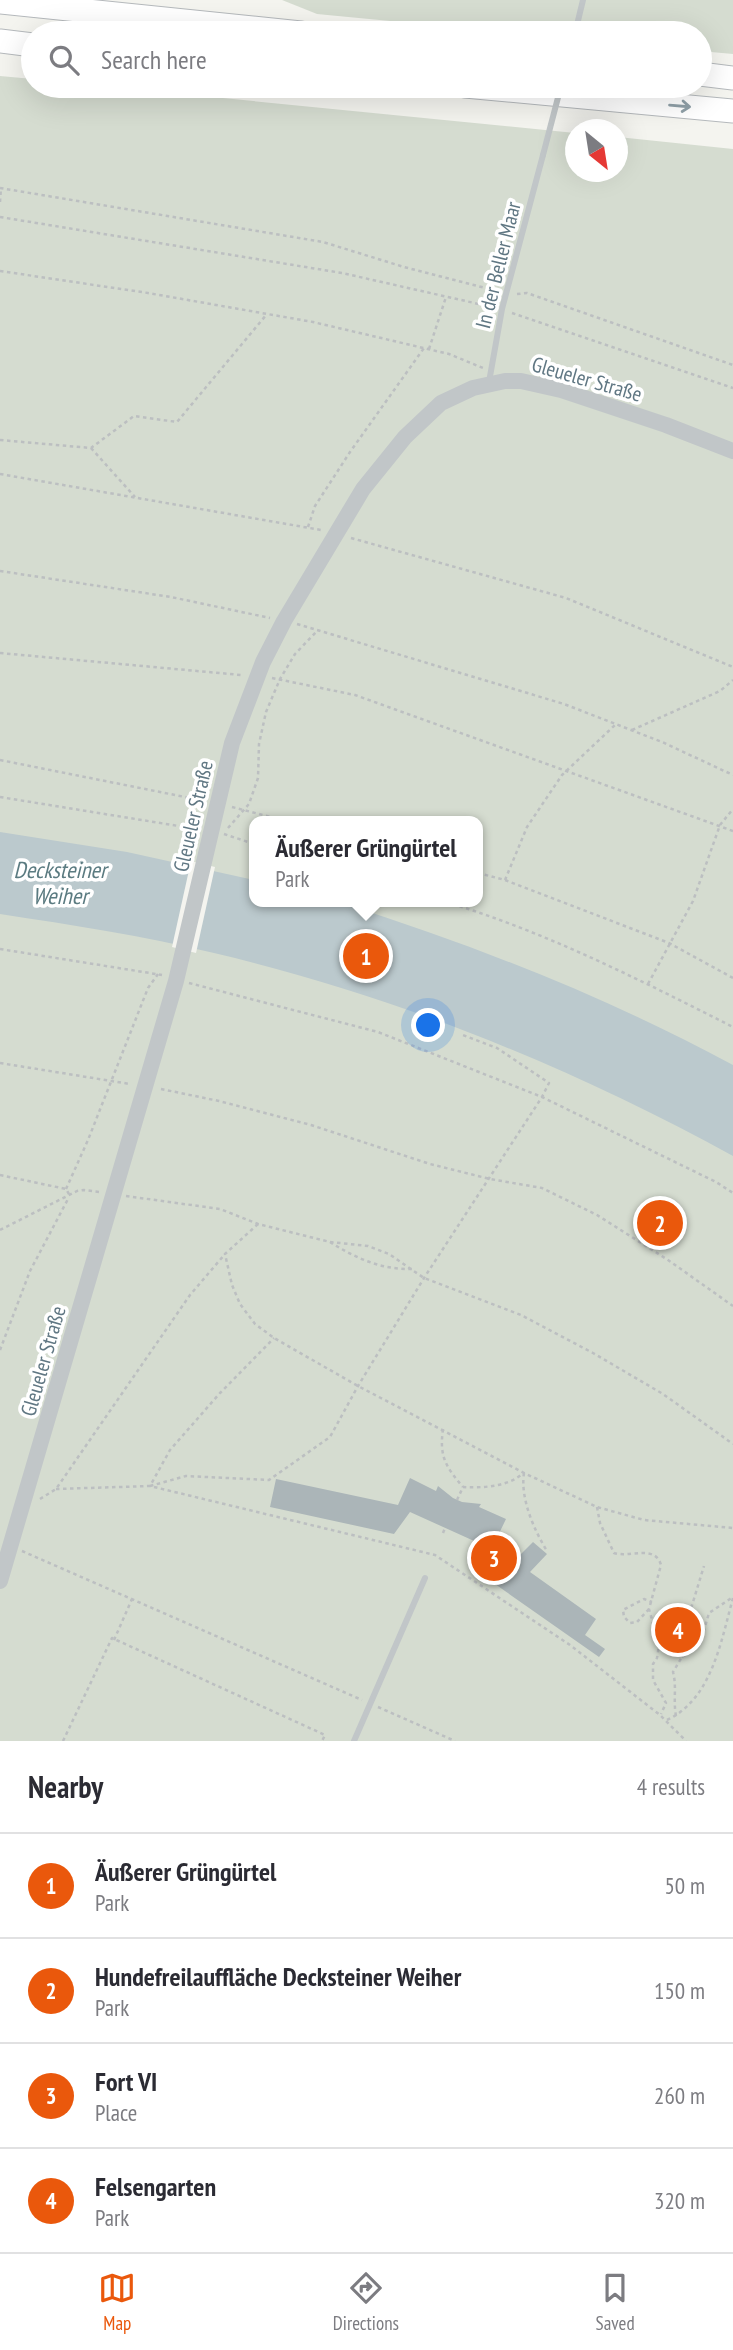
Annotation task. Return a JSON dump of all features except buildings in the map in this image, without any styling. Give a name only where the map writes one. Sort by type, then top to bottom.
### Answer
[{"type":"highway","points":[[0,2],[184,21]]},
{"type":"highway","points":[[0,41],[21,44]]},
{"type":"highway","points":[[712,75],[733,78]]},
{"type":"highway","points":[[594,98],[733,111]]},
{"type":"street","name":"Gleueler Straße","points":[[0,1581],[180,966],[232,743],[258,676],[284,621],[335,533],[386,458],[414,427],[441,403],[490,377],[561,390],[688,432],[733,451]]},
{"type":"lane","points":[[578,21],[583,2]]},
{"type":"lane","name":"In der Beller Maar","points":[[490,377],[502,309],[558,98]]},
{"type":"lane","points":[[354,1741],[425,1577]]},
{"type":"path","points":[[0,201],[0,188],[323,242],[404,267],[508,294],[527,293],[733,365]]},
{"type":"path","points":[[0,217],[342,273],[502,309],[733,388]]},
{"type":"path","points":[[0,271],[313,322],[449,354],[490,377]]},
{"type":"path","points":[[429,349],[446,297]]},
{"type":"path","points":[[0,440],[90,448],[134,416],[177,422],[268,314]]},
{"type":"path","points":[[307,528],[315,506],[350,452],[424,348]]},
{"type":"path","points":[[90,448],[135,497]]},
{"type":"path","points":[[0,474],[335,533],[565,598],[733,667]]},
{"type":"path","points":[[0,571],[171,597],[318,630],[564,704],[632,730],[733,775]]},
{"type":"path","points":[[249,842],[223,834],[249,804],[258,778],[258,744],[266,712],[280,679],[295,654],[318,630]]},
{"type":"path","points":[[0,653],[258,676],[355,695],[733,831]]},
{"type":"path","points":[[632,730],[720,691],[733,680]]},
{"type":"path","points":[[505,880],[527,827],[568,770],[616,724]]},
{"type":"path","points":[[0,760],[267,816]]},
{"type":"path","points":[[0,797],[201,830]]},
{"type":"path","points":[[648,984],[693,901],[720,825],[733,809]]},
{"type":"path","points":[[483,874],[505,880],[669,943],[733,978]]},
{"type":"path","points":[[460,907],[551,940],[648,984],[733,1027]]},
{"type":"path","points":[[0,949],[166,976]]},
{"type":"path","points":[[66,1189],[148,988],[158,973]]},
{"type":"path","points":[[188,983],[379,1032],[542,1097],[716,1182],[733,1193]]},
{"type":"path","points":[[55,1489],[150,1486],[186,1476],[270,1480],[330,1437],[358,1385],[424,1278],[490,1179],[549,1083],[498,1046],[460,1034]]},
{"type":"path","points":[[0,1063],[137,1086]]},
{"type":"path","points":[[152,1087],[312,1125],[430,1164],[542,1188],[597,1215],[733,1306]]},
{"type":"path","points":[[0,1175],[66,1189],[70,1196]]},
{"type":"path","points":[[0,1230],[84,1190],[220,1209],[258,1224],[330,1242],[368,1246],[389,1254],[424,1278],[521,1315],[593,1353],[663,1394],[733,1444]]},
{"type":"path","points":[[0,1350],[30,1271],[70,1196]]},
{"type":"path","points":[[22,1506],[34,1503],[55,1489],[190,1295],[225,1254],[258,1224]]},
{"type":"path","points":[[330,1242],[365,1261],[394,1270],[411,1269]]},
{"type":"path","points":[[225,1254],[232,1285],[240,1304],[255,1324],[274,1338],[358,1385],[524,1473],[597,1507],[644,1520],[733,1528]]},
{"type":"path","points":[[150,1486],[170,1450],[219,1393],[274,1338]]},
{"type":"path","points":[[443,1429],[442,1454],[447,1467],[463,1488]]},
{"type":"path","points":[[463,1488],[484,1488],[518,1478],[524,1473]]},
{"type":"path","points":[[524,1473],[522,1483],[536,1533],[547,1551]]},
{"type":"path","points":[[150,1486],[435,1555],[570,1645],[660,1715],[686,1741]]},
{"type":"path","points":[[457,1500],[463,1488]]},
{"type":"path","points":[[597,1507],[600,1523],[614,1553],[651,1553],[660,1559],[661,1565],[652,1602],[649,1609],[637,1622],[630,1623],[624,1617],[623,1610],[631,1604],[644,1599],[652,1602]]},
{"type":"path","points":[[443,1533],[446,1528]]},
{"type":"path","points":[[10,1545],[455,1741]]},
{"type":"path","points":[[682,1657],[686,1625],[704,1566]]},
{"type":"path","points":[[666,1720],[684,1711],[709,1676],[733,1597]]},
{"type":"path","points":[[676,1716],[673,1672],[682,1657],[700,1644],[709,1613],[733,1597]]},
{"type":"path","points":[[63,1741],[132,1599]]},
{"type":"path","points":[[649,1609],[659,1645],[653,1664],[653,1680],[666,1703],[660,1715]]},
{"type":"path","points":[[114,1640],[325,1735],[323,1740],[329,1741]]},
{"type":"shaded area","points":[[282,0],[733,0],[733,54],[712,52],[712,21],[390,21],[317,14]]},
{"type":"shaded area","points":[[0,76],[21,78],[21,98],[222,98],[565,132],[565,182],[628,182],[628,138],[733,149],[733,1741],[0,1741]]},
{"type":"water","name":"Decksteiner Weiher","points":[[0,832],[127,852],[249,879],[249,907],[354,907],[494,956],[591,996],[733,1065],[733,1156],[608,1092],[545,1064],[415,1012],[349,990],[188,947],[0,914]]},
{"type":"pier","points":[[191,861],[215,867],[196,953],[172,947]]},
{"type":"place","name":"Äußerer Grüngürtel","points":[[366,956]]},
{"type":"place","name":"Hundefreilauffläche Decksteiner Weiher","points":[[660,1223]]},
{"type":"place","name":"Fort VI","points":[[494,1558]]},
{"type":"place","name":"Felsengarten","points":[[678,1630]]}]
